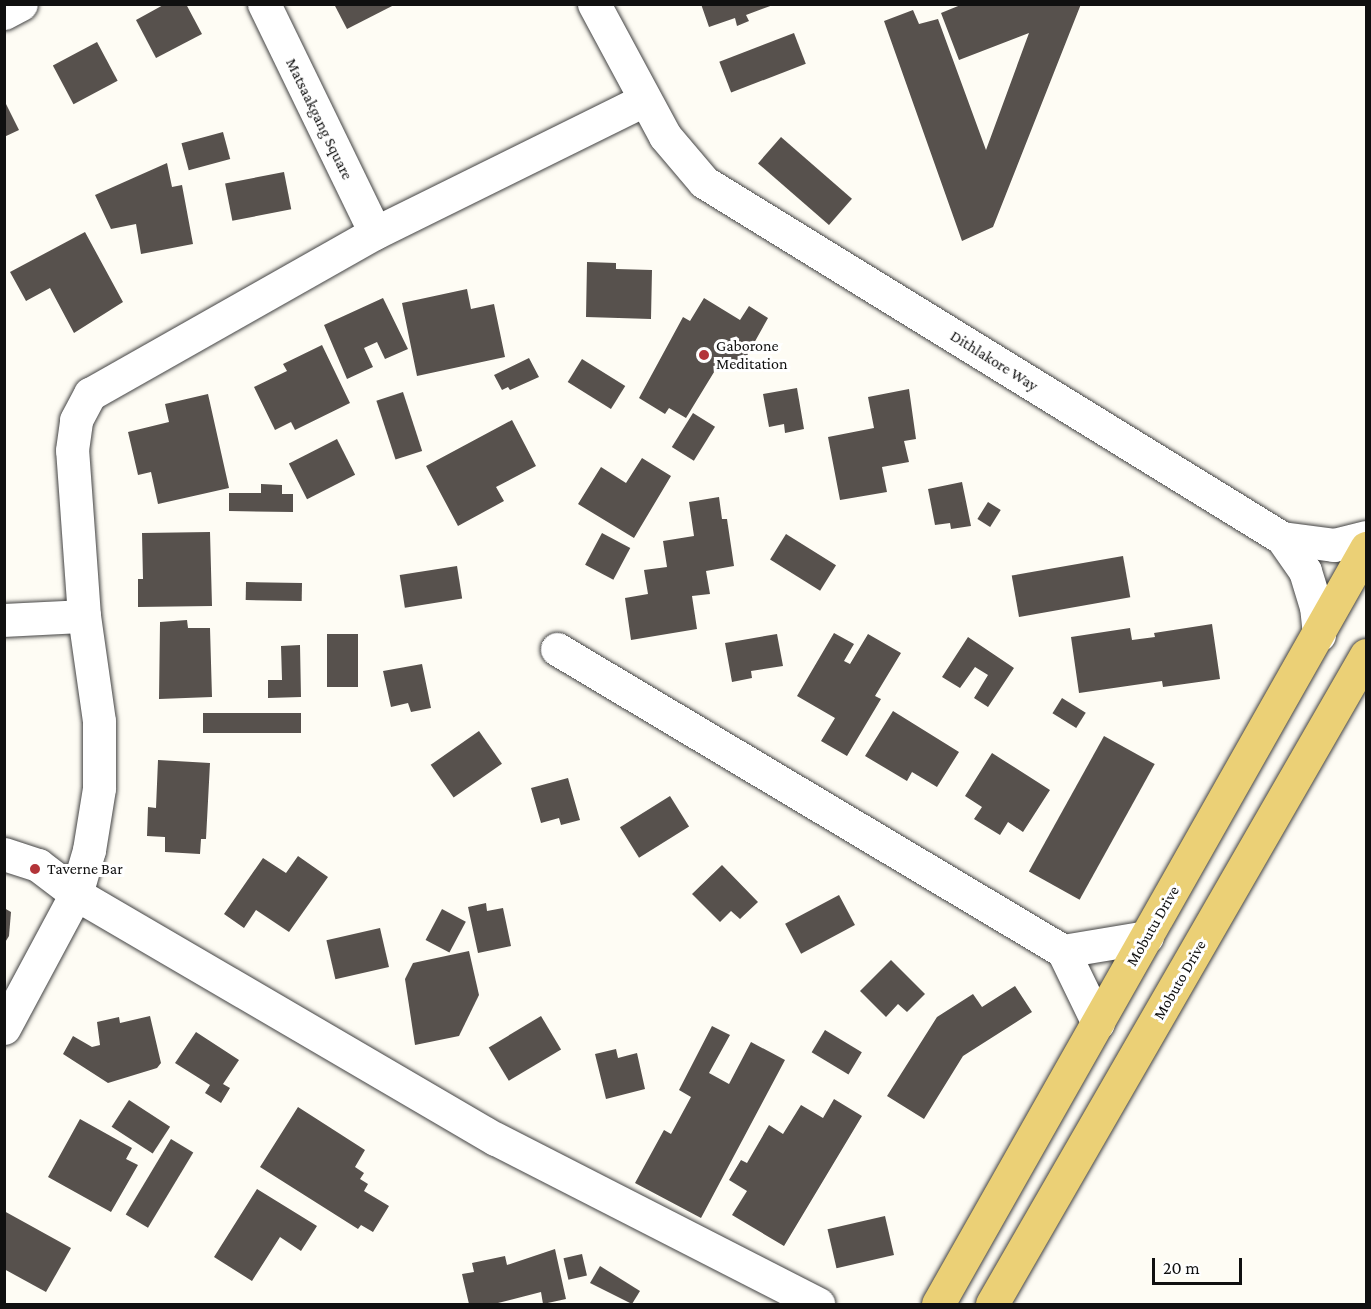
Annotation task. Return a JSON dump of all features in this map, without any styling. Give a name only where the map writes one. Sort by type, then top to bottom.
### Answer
[{"type":"main road","name":"Mobutu Drive","points":[[938,1305],[1319,635],[1366,548]]},
{"type":"main road","name":"Mobuto Drive","points":[[992,1305],[1366,655]]},
{"type":"street","points":[[4,13],[21,4]]},
{"type":"street","name":"Matsaakgang Square","points":[[264,4],[375,233]]},
{"type":"street","name":"Dithlakore Way","points":[[594,4],[665,136],[704,182],[1282,538],[1305,571],[1317,606],[1319,635]]},
{"type":"street","points":[[4,1028],[76,894],[89,850],[99,788],[99,721],[84,616],[72,450],[76,420],[90,394],[375,233],[644,100]]},
{"type":"street","points":[[1282,538],[1334,545],[1366,537]]},
{"type":"street","points":[[4,620],[84,616]]},
{"type":"street","points":[[557,649],[1063,951],[1098,1023]]},
{"type":"street","points":[[4,854],[38,865],[76,894],[496,1139],[818,1305]]},
{"type":"street","points":[[1063,951],[1147,937]]},
{"type":"building","points":[[165,4],[186,4],[202,34],[156,58],[136,20]]},
{"type":"building","points":[[334,4],[396,4],[347,29]]},
{"type":"building","points":[[701,4],[773,5],[746,15],[749,21],[737,26],[735,18],[709,27]]},
{"type":"building","points":[[963,4],[1081,4],[993,227],[962,241],[884,21],[913,10],[919,24],[938,19],[986,150],[1029,33],[959,60],[941,13]]},
{"type":"building","points":[[794,33],[806,64],[731,92],[719,62]]},
{"type":"building","points":[[97,42],[118,81],[74,104],[53,65]]},
{"type":"building","points":[[4,100],[19,130],[4,137]]},
{"type":"building","points":[[223,132],[230,159],[189,170],[181,143]]},
{"type":"building","points":[[781,137],[852,199],[829,225],[758,163]]},
{"type":"building","points":[[167,163],[172,187],[182,185],[193,244],[141,254],[136,224],[111,229],[95,195]]},
{"type":"building","points":[[284,172],[291,209],[232,221],[225,183]]},
{"type":"building","points":[[85,232],[123,302],[74,333],[50,288],[26,301],[10,272]]},
{"type":"building","points":[[587,262],[616,263],[616,269],[652,270],[651,319],[586,317]]},
{"type":"building","points":[[467,289],[471,309],[494,304],[505,357],[417,376],[402,303]]},
{"type":"building","points":[[383,298],[408,349],[385,359],[377,342],[364,348],[373,367],[347,379],[324,325]]},
{"type":"building","name":"Gaborone Meditation","points":[[704,298],[740,320],[749,306],[768,318],[739,370],[722,359],[686,418],[669,408],[665,414],[639,398],[683,317],[690,321]]},
{"type":"building","points":[[322,345],[350,403],[295,430],[291,422],[275,430],[254,387],[287,371],[283,364]]},
{"type":"building","points":[[529,358],[539,377],[510,390],[508,387],[502,390],[494,375]]},
{"type":"building","points":[[582,359],[625,386],[611,409],[568,382]]},
{"type":"building","points":[[797,388],[804,429],[785,433],[784,424],[769,427],[763,394]]},
{"type":"building","points":[[909,389],[916,439],[904,441],[909,462],[882,467],[887,492],[840,500],[828,437],[874,428],[868,397]]},
{"type":"building","points":[[403,392],[422,451],[396,460],[376,401]]},
{"type":"building","points":[[208,394],[229,488],[158,504],[151,472],[138,475],[128,432],[169,422],[165,404]]},
{"type":"building","points":[[693,413],[715,427],[694,461],[672,447]]},
{"type":"building","points":[[512,420],[536,466],[496,487],[504,501],[458,526],[426,466]]},
{"type":"building","points":[[337,439],[355,475],[307,499],[289,464]]},
{"type":"building","points":[[642,458],[671,476],[634,538],[578,504],[601,467],[626,483]]},
{"type":"building","points":[[962,482],[971,526],[951,529],[950,523],[935,525],[928,489]]},
{"type":"building","points":[[261,484],[282,485],[282,494],[293,494],[293,512],[229,511],[229,493],[261,493]]},
{"type":"building","points":[[719,497],[722,519],[727,519],[734,566],[706,571],[710,594],[692,596],[697,629],[631,640],[625,598],[648,594],[644,570],[667,567],[663,541],[694,536],[689,502]]},
{"type":"building","points":[[988,502],[1001,510],[990,527],[977,519]]},
{"type":"building","points":[[210,532],[212,606],[138,607],[138,579],[143,579],[142,533]]},
{"type":"building","points":[[602,533],[630,548],[613,580],[585,565]]},
{"type":"building","points":[[786,534],[836,565],[820,591],[770,559]]},
{"type":"building","points":[[1123,556],[1130,597],[1019,617],[1012,576]]},
{"type":"building","points":[[457,566],[462,599],[405,608],[400,575]]},
{"type":"building","points":[[246,582],[302,583],[302,601],[246,600]]},
{"type":"building","points":[[187,620],[188,628],[210,628],[212,697],[159,699],[160,622]]},
{"type":"building","points":[[1212,624],[1220,679],[1163,687],[1162,681],[1079,693],[1071,637],[1130,628],[1132,640],[1155,637],[1154,633]]},
{"type":"building","points":[[834,633],[854,644],[844,661],[850,664],[868,634],[901,653],[875,696],[881,699],[847,756],[821,741],[835,718],[797,696]]},
{"type":"building","points":[[327,634],[358,634],[358,687],[327,687]]},
{"type":"building","points":[[777,634],[783,666],[751,671],[752,678],[732,682],[725,643]]},
{"type":"building","points":[[968,637],[1014,668],[988,707],[974,698],[988,675],[975,667],[960,688],[942,677]]},
{"type":"building","points":[[300,645],[301,697],[268,698],[268,680],[282,680],[281,646]]},
{"type":"building","points":[[422,664],[431,708],[411,712],[408,703],[391,707],[383,671]]},
{"type":"building","points":[[1062,698],[1086,713],[1076,728],[1052,713]]},
{"type":"building","points":[[893,711],[959,752],[937,787],[912,772],[907,781],[865,756]]},
{"type":"building","points":[[203,713],[301,713],[301,733],[203,733]]},
{"type":"building","points":[[479,731],[502,764],[454,798],[431,765]]},
{"type":"building","points":[[1104,736],[1155,764],[1080,900],[1029,872]]},
{"type":"building","points":[[992,753],[1050,790],[1023,832],[1008,822],[1000,835],[974,819],[982,807],[965,796]]},
{"type":"building","points":[[158,760],[210,763],[206,839],[201,839],[200,854],[165,852],[165,837],[147,836],[148,807],[156,808]]},
{"type":"building","points":[[568,778],[580,820],[561,825],[559,818],[541,823],[531,788]]},
{"type":"building","points":[[670,796],[689,827],[639,858],[620,827]]},
{"type":"building","points":[[298,856],[328,877],[289,932],[256,910],[244,928],[224,914],[263,858],[286,873]]},
{"type":"building","points":[[722,865],[758,902],[740,919],[731,911],[720,922],[692,894]]},
{"type":"building","points":[[839,895],[855,925],[801,954],[785,924]]},
{"type":"building","points":[[486,903],[487,911],[503,908],[511,946],[478,953],[468,907]]},
{"type":"building","points":[[4,908],[11,912],[9,936],[4,944]]},
{"type":"building","points":[[442,909],[466,922],[449,953],[426,940]]},
{"type":"building","points":[[380,928],[389,967],[335,979],[326,940]]},
{"type":"building","points":[[469,951],[479,995],[459,1036],[415,1045],[405,979],[413,963]]},
{"type":"building","points":[[891,960],[925,994],[907,1012],[898,1004],[886,1017],[860,991]]},
{"type":"building","points":[[1015,986],[1032,1012],[963,1056],[924,1119],[887,1096],[937,1017],[973,994],[982,1007]]},
{"type":"building","points":[[150,1016],[161,1063],[157,1068],[108,1083],[63,1054],[73,1036],[92,1047],[100,1045],[97,1022],[119,1017],[120,1023]]},
{"type":"building","points":[[541,1016],[561,1049],[509,1081],[489,1047]]},
{"type":"building","points":[[712,1026],[730,1035],[709,1073],[729,1084],[751,1042],[785,1060],[701,1218],[635,1183],[664,1130],[671,1134],[691,1097],[679,1090]]},
{"type":"building","points":[[825,1030],[862,1052],[848,1074],[812,1052]]},
{"type":"building","points":[[196,1032],[239,1060],[223,1084],[230,1088],[221,1103],[205,1093],[210,1085],[175,1063]]},
{"type":"building","points":[[616,1049],[618,1058],[637,1053],[645,1089],[606,1099],[595,1054]]},
{"type":"building","points":[[834,1099],[862,1116],[784,1246],[732,1215],[747,1191],[729,1180],[741,1160],[747,1163],[769,1125],[783,1134],[801,1105],[823,1118]]},
{"type":"building","points":[[129,1100],[170,1127],[153,1154],[112,1127]]},
{"type":"building","points":[[298,1107],[365,1150],[355,1167],[364,1173],[360,1179],[368,1184],[364,1191],[389,1206],[373,1232],[361,1225],[358,1229],[260,1167]]},
{"type":"building","points":[[80,1119],[132,1148],[126,1159],[138,1165],[111,1212],[48,1177]]},
{"type":"building","points":[[171,1139],[193,1152],[148,1228],[126,1214]]},
{"type":"building","points":[[257,1189],[317,1226],[301,1251],[280,1237],[252,1281],[214,1257]]},
{"type":"building","points":[[4,1211],[71,1248],[46,1292],[4,1269]]},
{"type":"building","points":[[885,1216],[894,1255],[837,1268],[828,1229]]},
{"type":"building","points":[[555,1249],[566,1299],[543,1304],[541,1292],[494,1304],[469,1304],[462,1274],[474,1272],[472,1263],[505,1256],[507,1265]]},
{"type":"building","points":[[582,1254],[587,1275],[568,1280],[563,1258]]},
{"type":"building","points":[[600,1266],[640,1291],[632,1304],[590,1283]]},
{"type":"place","name":"Gaborone Meditation","points":[[704,355]]},
{"type":"place","name":"Taverne Bar","points":[[35,869]]}]
